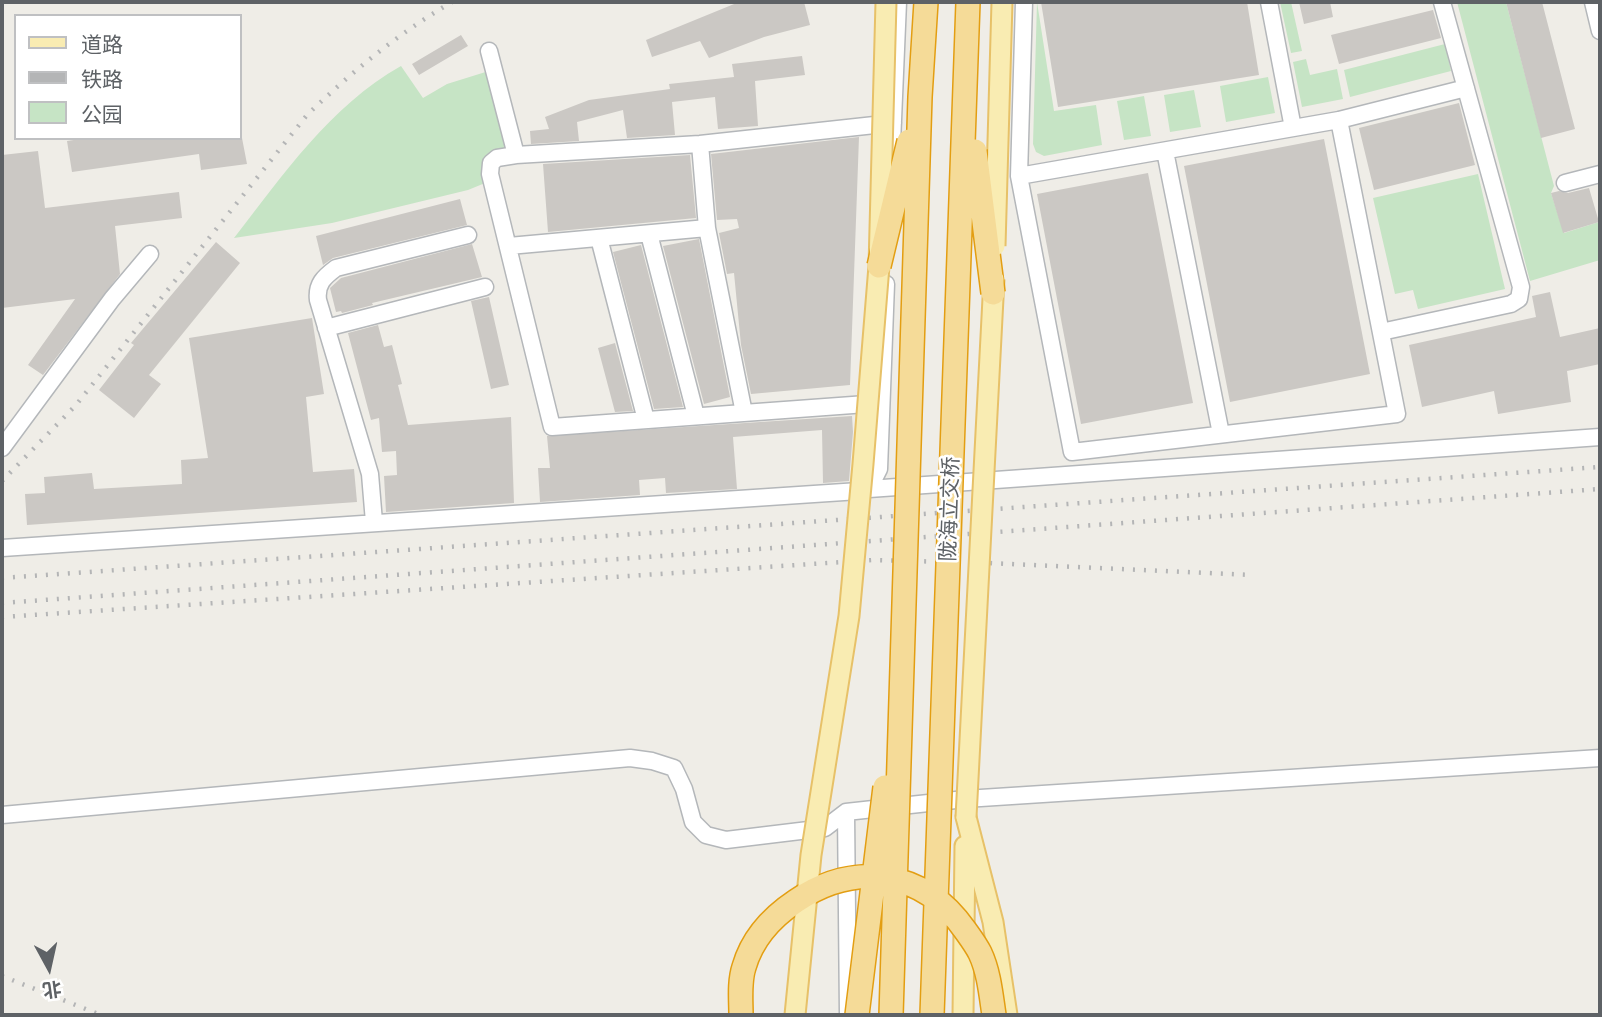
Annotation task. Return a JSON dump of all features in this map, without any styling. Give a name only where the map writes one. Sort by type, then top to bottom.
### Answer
[{"type":"highway","name":"陇海立交桥","points":[[891,1015],[920,97],[926,2]]},
{"type":"highway","name":"陇海立交桥","points":[[932,1015],[968,2]]},
{"type":"highway","points":[[966,78],[993,293]]},
{"type":"highway","points":[[879,266],[920,97]]},
{"type":"highway","points":[[857,1015],[905,617]]},
{"type":"highway","points":[[741,1015],[743,969],[752,946],[769,923],[788,906],[817,887],[839,880],[881,877],[913,886],[941,902],[954,915],[980,952],[994,1015]]},
{"type":"main road","points":[[795,1015],[811,855],[849,616],[879,266],[886,2]]},
{"type":"main road","points":[[962,1015],[966,817],[993,293],[1003,2]]},
{"type":"main road","points":[[966,817],[993,922],[1007,1015]]},
{"type":"street","points":[[869,489],[879,469],[898,2]]},
{"type":"street","points":[[1024,2],[1019,176],[1072,452],[1397,414],[1339,120]]},
{"type":"street","points":[[1269,2],[1293,128]]},
{"type":"street","points":[[1381,332],[1511,304],[1519,299],[1521,288],[1442,2]]},
{"type":"street","points":[[1593,2],[1600,31]]},
{"type":"street","points":[[489,51],[516,155]]},
{"type":"street","points":[[1019,176],[1339,120],[1466,88]]},
{"type":"street","points":[[881,402],[552,427],[490,174],[491,163],[497,158],[516,155],[700,144],[893,123]]},
{"type":"street","points":[[700,144],[707,228],[744,413]]},
{"type":"street","points":[[981,481],[997,150]]},
{"type":"street","points":[[1165,151],[1221,435]]},
{"type":"street","points":[[1565,183],[1600,174]]},
{"type":"street","points":[[509,246],[707,228]]},
{"type":"street","points":[[649,234],[696,416]]},
{"type":"street","points":[[374,522],[370,474],[317,290],[323,278],[336,268],[468,235]]},
{"type":"street","points":[[599,238],[646,420]]},
{"type":"street","points":[[2,448],[112,299],[150,254]]},
{"type":"street","points":[[326,328],[485,287]]},
{"type":"street","points":[[2,548],[859,491],[1600,437]]},
{"type":"street","points":[[2,815],[631,758],[674,768],[684,789],[693,822],[706,835],[726,840],[824,828],[846,811],[965,799],[1600,758]]},
{"type":"street","points":[[846,811],[848,1015]]},
{"type":"green space","points":[[1037,2],[1054,111],[1096,105],[1102,145],[1044,156],[1036,152],[1033,144]]},
{"type":"green space","points":[[1280,2],[1291,2],[1302,51],[1291,53]]},
{"type":"green space","points":[[1457,2],[1506,2],[1554,186],[1551,193],[1564,233],[1599,222],[1600,260],[1530,281]]},
{"type":"green space","points":[[1445,44],[1451,71],[1350,97],[1344,70]]},
{"type":"green space","points":[[1306,59],[1310,75],[1337,69],[1343,99],[1302,107],[1293,62]]},
{"type":"green space","points":[[401,66],[423,98],[447,84],[492,70],[513,162],[495,166],[490,181],[468,190],[332,223],[234,238],[290,166],[330,121],[375,82]]},
{"type":"green space","points":[[1268,77],[1275,113],[1226,122],[1220,86]]},
{"type":"green space","points":[[1194,90],[1201,127],[1170,132],[1164,95]]},
{"type":"green space","points":[[1144,96],[1151,136],[1124,140],[1117,101]]},
{"type":"green space","points":[[1478,174],[1505,289],[1418,309],[1413,290],[1395,294],[1373,198]]},
{"type":"building","points":[[739,2],[804,2],[810,25],[764,37],[709,58],[700,41],[652,57],[646,40]]},
{"type":"building","points":[[1041,2],[1247,2],[1259,75],[1058,107]]},
{"type":"building","points":[[1299,2],[1330,2],[1333,17],[1304,24]]},
{"type":"building","points":[[1506,2],[1542,2],[1575,129],[1541,138]]},
{"type":"building","points":[[1433,10],[1441,38],[1339,64],[1331,35]]},
{"type":"building","points":[[461,35],[468,46],[419,75],[412,64]]},
{"type":"building","points":[[802,56],[805,75],[755,81],[758,126],[718,129],[715,97],[672,102],[675,135],[627,138],[623,110],[577,122],[579,141],[531,144],[530,131],[549,129],[545,117],[589,100],[670,89],[669,84],[734,77],[732,64]]},
{"type":"building","points":[[1459,103],[1475,165],[1374,190],[1359,128]]},
{"type":"building","points":[[859,137],[850,385],[751,394],[741,345],[734,273],[727,274],[719,233],[739,228],[737,219],[717,220],[711,154]]},
{"type":"building","points":[[242,138],[247,164],[201,170],[199,154],[72,172],[67,141]]},
{"type":"building","points":[[1324,139],[1370,374],[1230,402],[1184,166]]},
{"type":"building","points":[[38,151],[45,208],[179,192],[182,218],[115,226],[120,274],[43,375],[28,365],[75,299],[2,308],[2,155]]},
{"type":"building","points":[[690,155],[696,218],[548,232],[543,164]]},
{"type":"building","points":[[1148,173],[1193,403],[1081,424],[1037,194]]},
{"type":"building","points":[[1589,188],[1599,222],[1563,233],[1551,193],[1568,193]]},
{"type":"building","points":[[460,199],[467,225],[333,258],[323,265],[316,236]]},
{"type":"building","points":[[699,239],[730,397],[704,404],[663,246]]},
{"type":"building","points":[[216,242],[240,263],[149,375],[161,384],[134,418],[99,390],[134,345],[131,343]]},
{"type":"building","points":[[472,244],[482,277],[372,303],[373,305],[342,313],[336,312],[330,288],[341,278]]},
{"type":"building","points":[[641,245],[683,407],[654,409],[613,252]]},
{"type":"building","points":[[1550,292],[1560,337],[1600,328],[1600,364],[1567,371],[1571,402],[1498,414],[1494,391],[1422,407],[1409,345],[1536,317],[1532,296]]},
{"type":"building","points":[[489,297],[509,385],[491,389],[471,301]]},
{"type":"building","points":[[312,318],[324,394],[306,397],[313,472],[354,469],[357,502],[27,525],[25,494],[45,493],[44,477],[92,473],[94,489],[182,484],[181,460],[208,458],[189,338]]},
{"type":"building","points":[[378,325],[384,347],[392,345],[402,384],[398,385],[408,425],[511,417],[514,503],[386,512],[384,476],[397,475],[396,451],[382,452],[379,418],[371,420],[348,333]]},
{"type":"building","points":[[615,343],[633,411],[615,412],[598,348]]},
{"type":"building","points":[[852,416],[849,481],[823,483],[822,430],[733,437],[737,489],[666,493],[665,478],[639,480],[640,495],[540,502],[538,468],[550,468],[547,436]]},
{"type":"railway","points":[[2,481],[76,405],[307,115],[376,54],[452,2]]},
{"type":"railway","points":[[2,578],[1600,467]]},
{"type":"railway","points":[[2,603],[1600,489]]},
{"type":"railway","points":[[2,617],[873,560],[1253,575]]},
{"type":"railway","points":[[2,976],[101,1015]]}]
